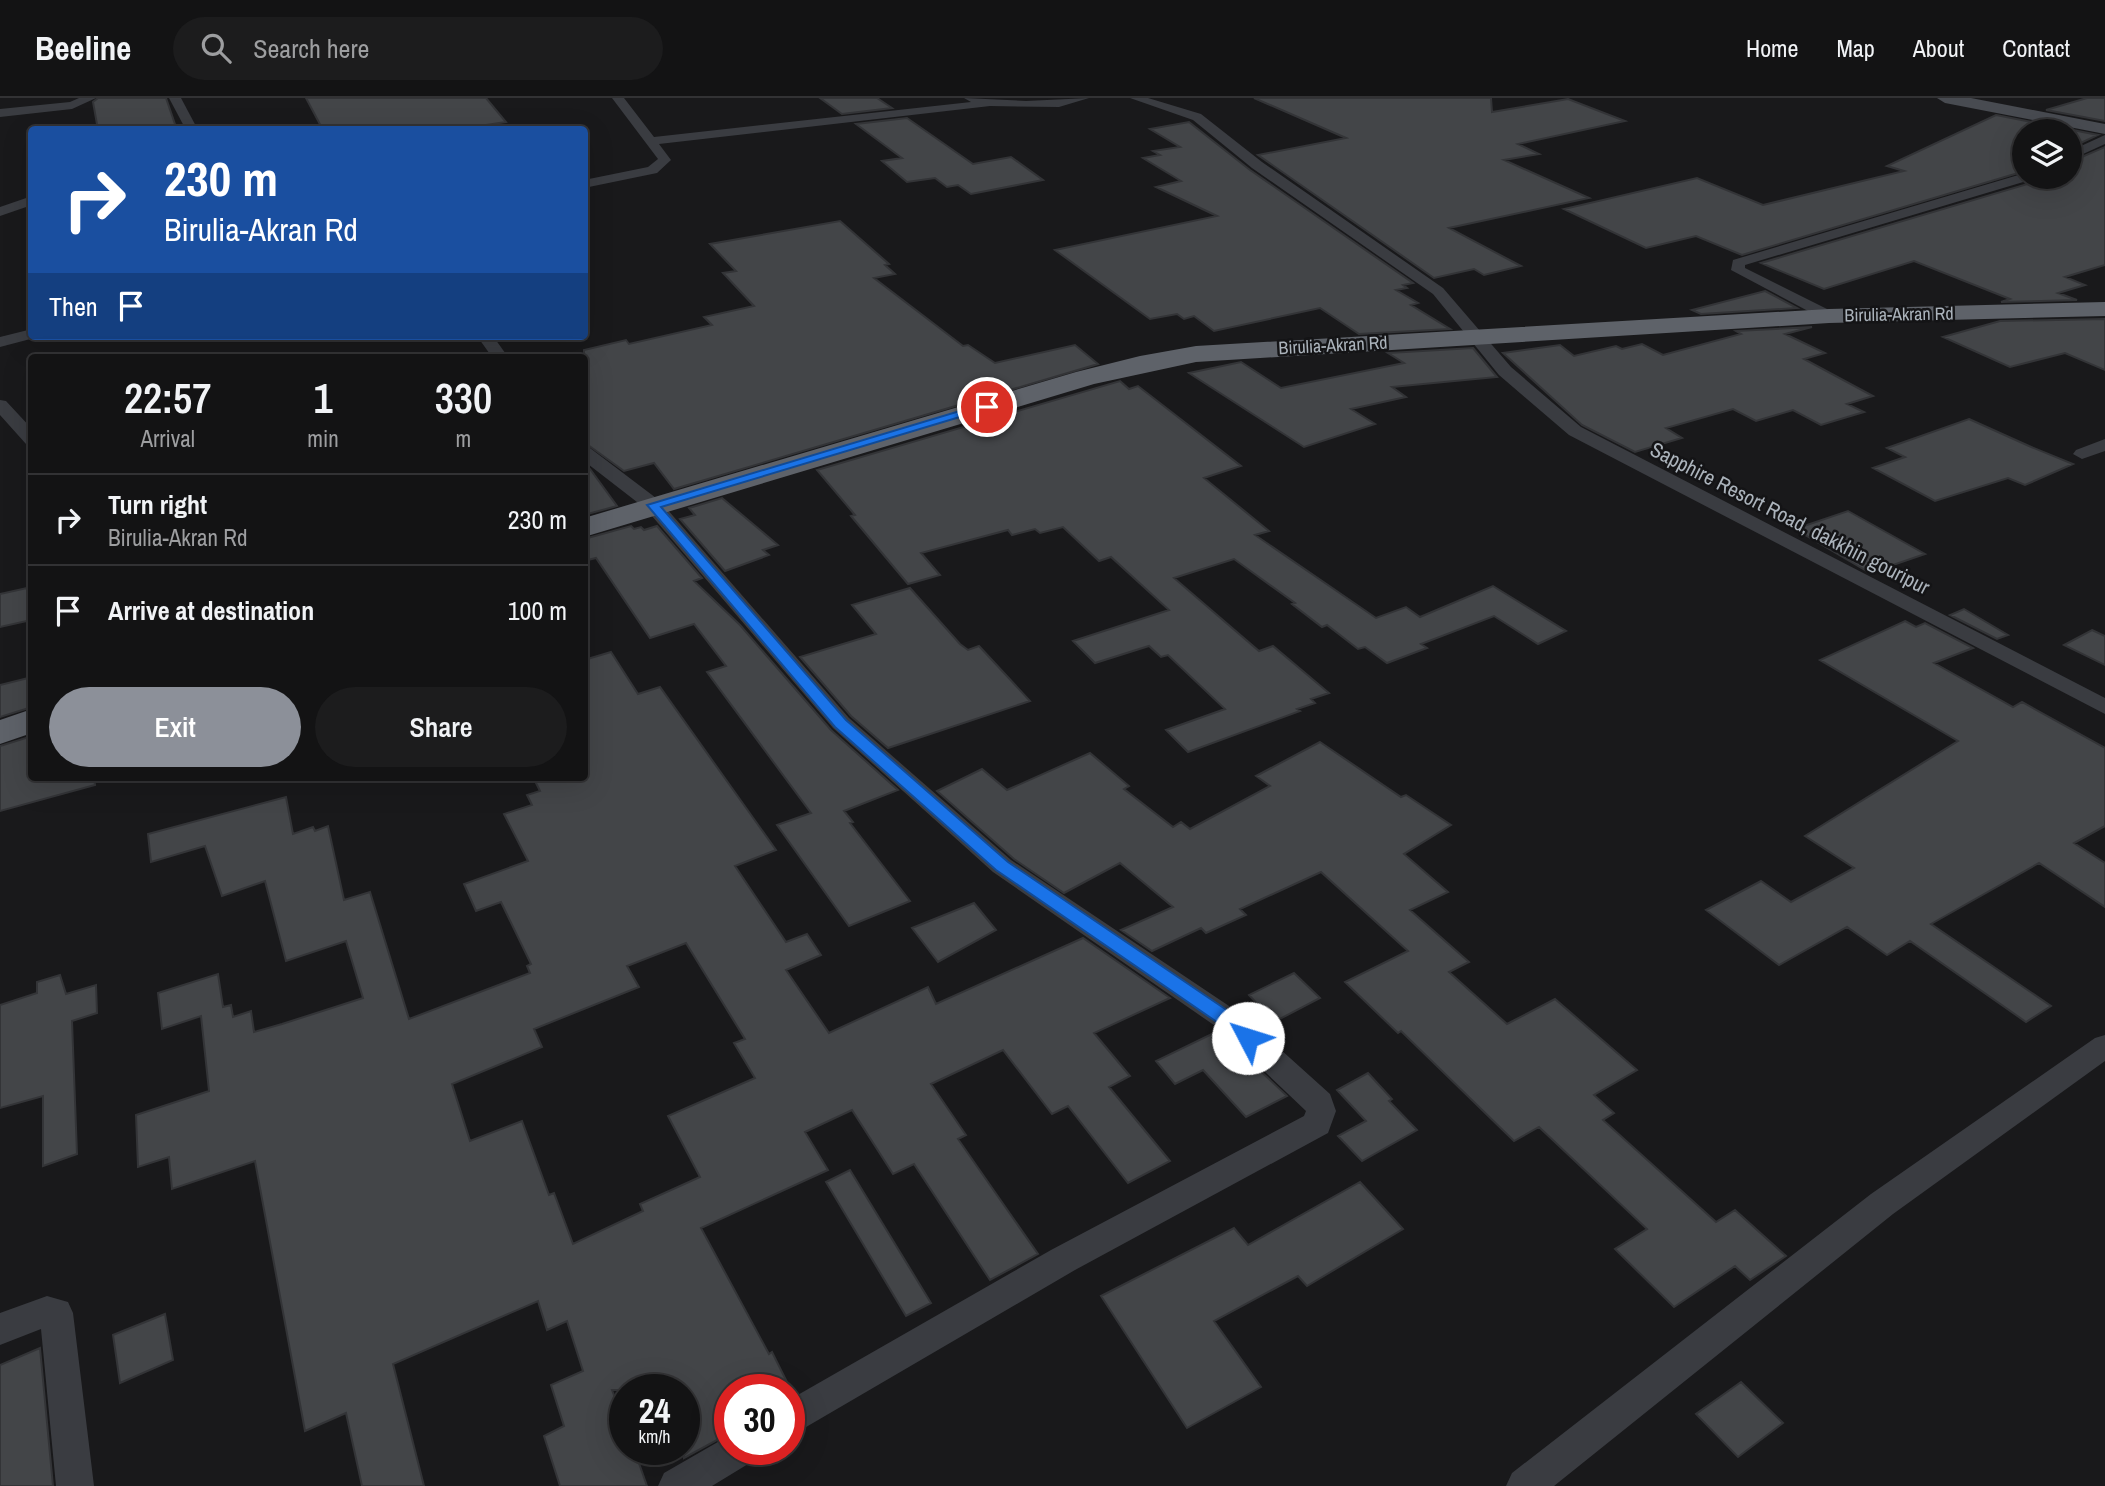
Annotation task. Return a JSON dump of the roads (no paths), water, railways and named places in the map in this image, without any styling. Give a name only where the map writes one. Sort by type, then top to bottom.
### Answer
[{"type":"highway","name":"Birulia-Akran Rd","points":[[588,527],[653,505],[1140,364],[1196,354],[1829,316],[2105,309]]},
{"type":"highway","points":[[0,733],[28,722]]},
{"type":"main road","points":[[1945,98],[2105,129]]},
{"type":"street","points":[[0,113],[72,105],[90,98]]},
{"type":"street","points":[[175,98],[190,126]]},
{"type":"street","points":[[588,183],[652,170],[665,160],[618,98]]},
{"type":"street","points":[[969,98],[986,104]]},
{"type":"street","points":[[651,141],[986,104],[1038,104],[1083,98]]},
{"type":"street","name":"Sapphire Resort Road, dakkhin gouripur","points":[[1136,98],[1197,117],[1257,165],[1438,291],[1505,371],[1575,431],[2105,707]]},
{"type":"street","points":[[2082,150],[2105,139]]},
{"type":"street","points":[[1829,316],[1738,270],[1738,263],[2012,181]]},
{"type":"street","points":[[0,212],[28,202]]},
{"type":"street","points":[[0,342],[28,335]]},
{"type":"street","points":[[0,405],[28,436]]},
{"type":"street","points":[[2082,454],[2105,444]]},
{"type":"street","points":[[588,455],[653,505],[841,723],[1002,866],[1231,1022],[1319,1102],[1321,1111],[1317,1124],[1063,1260],[805,1411]]},
{"type":"street","points":[[1525,1486],[1882,1204],[2105,1046]]},
{"type":"street","points":[[0,1329],[47,1311],[56,1313],[75,1486]]},
{"type":"street","points":[[677,1486],[714,1464]]}]
